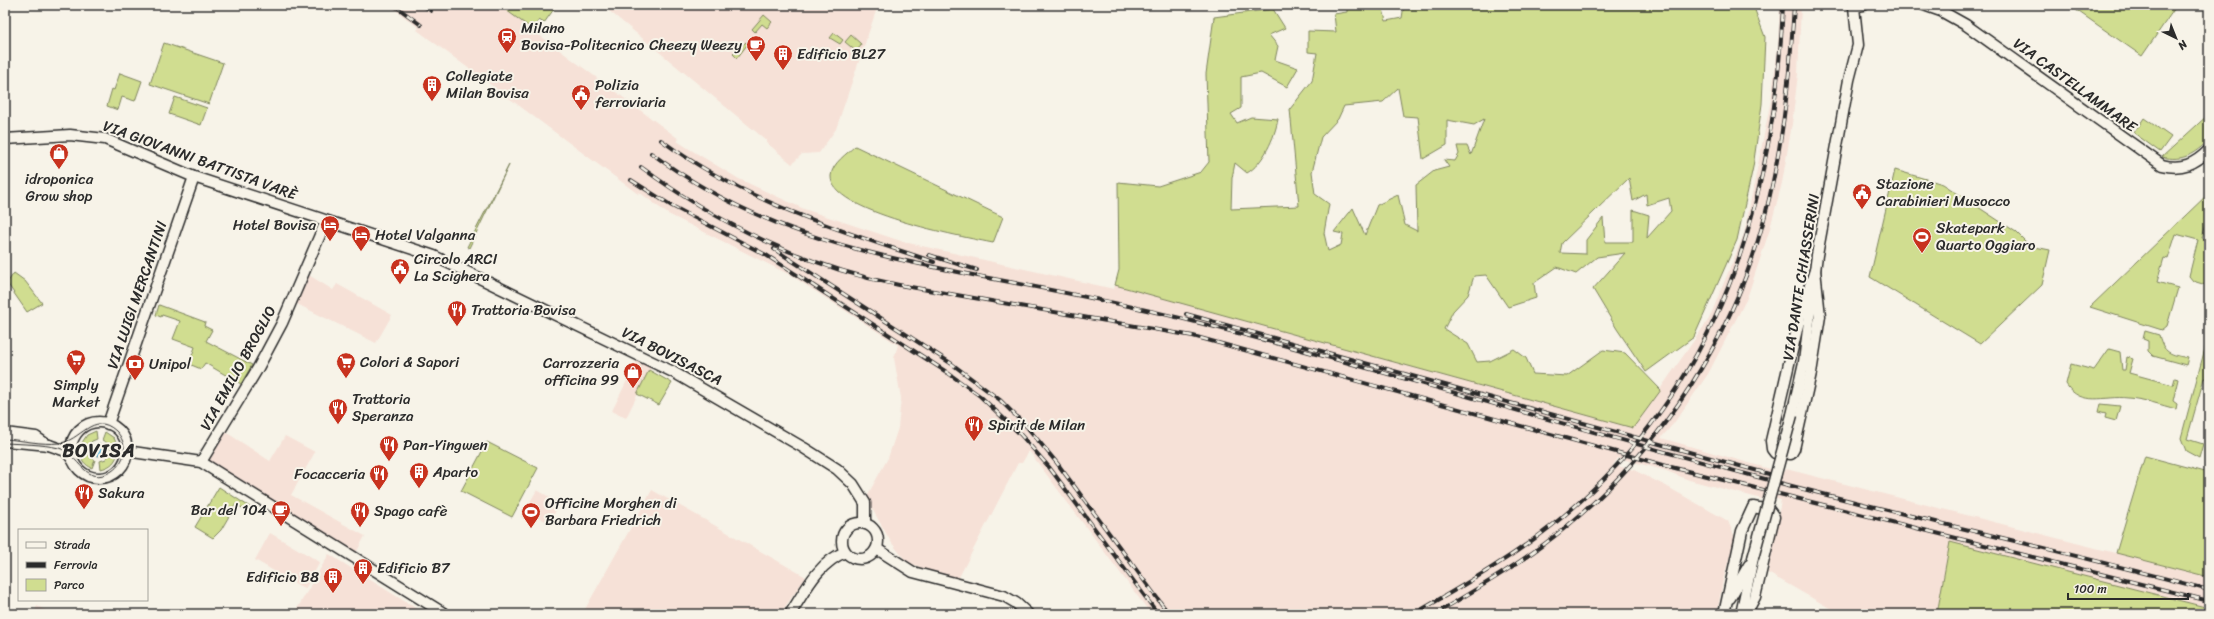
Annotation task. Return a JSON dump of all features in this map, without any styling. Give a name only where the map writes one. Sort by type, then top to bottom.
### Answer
[{"type":"street","name":"VIA DANTE CHIASSERINI","points":[[1741,614],[1753,558],[1792,415],[1804,362],[1815,270],[1849,80],[1858,45],[1854,7],[1864,5]]},
{"type":"street","name":"VIA CASTELLAMMARE","points":[[1924,5],[1941,11],[1966,26],[2162,164],[2173,168],[2183,167],[2202,157],[2209,150]]},
{"type":"street","name":"VIA GIOVANNI BATTISTA VARÈ","points":[[5,139],[70,135],[105,139],[194,177],[427,254]]},
{"type":"street","name":"VIA LUIGI MERCANTINI","points":[[108,424],[194,177]]},
{"type":"street","name":"VIA EMILIO BROGLIO","points":[[201,462],[265,355],[282,323],[326,221]]},
{"type":"street","name":"VIA BOVISASCA","points":[[427,254],[673,372],[801,446],[837,469],[853,484],[865,503],[865,524]]},
{"type":"street","points":[[1815,270],[1820,316],[1811,373],[1794,449],[1791,454],[1775,453],[1772,449],[1771,441],[1801,312],[1815,270]]},
{"type":"street","points":[[5,433],[36,437],[51,445],[66,451],[81,471],[90,476],[107,476],[120,468],[125,459],[126,451],[125,441],[120,432],[108,424],[90,424],[66,443],[51,445],[7,442]]},
{"type":"street","points":[[74,463],[71,447],[78,432]]},
{"type":"street","points":[[126,451],[201,462],[445,614]]},
{"type":"street","points":[[1724,614],[1732,574],[1747,518],[1753,507],[1769,510],[1774,517],[1755,597],[1746,614]]},
{"type":"street","points":[[854,524],[865,524],[874,528],[878,535],[877,549],[870,557],[861,560],[853,558],[845,552],[841,540],[844,532],[854,524]]},
{"type":"street","points":[[877,549],[913,572],[1001,595],[1016,603],[1028,614]]},
{"type":"street","points":[[790,614],[815,575],[826,563],[845,552]]},
{"type":"street","name":"VIA DANTE CHIASSERINI","points":[[1727,602],[1753,558]]},
{"type":"shaded area","points":[[389,5],[499,5],[679,139],[677,141],[739,179],[804,209],[904,242],[1114,289],[1115,285],[1633,428],[1709,319],[1744,234],[1771,100],[1778,46],[1780,5],[1801,5],[1798,74],[1792,124],[1782,183],[1769,232],[1747,298],[1708,374],[1674,423],[1661,438],[1770,469],[1783,472],[1786,469],[2209,577],[2209,608],[1950,542],[1937,614],[1840,614],[1768,573],[1781,500],[1763,496],[1762,499],[1689,480],[1664,470],[1618,458],[1613,465],[1634,470],[1728,521],[1735,538],[1723,580],[1717,614],[1151,614],[1029,451],[1022,463],[1018,463],[956,583],[906,561],[891,542],[866,498],[888,458],[898,428],[901,398],[894,358],[898,345],[792,276],[668,214],[639,192],[638,194],[417,30],[419,28]]},
{"type":"shaded area","points":[[602,5],[878,5],[836,129],[819,153],[802,154],[792,164],[767,143],[766,140]]},
{"type":"shaded area","points":[[304,272],[333,290],[337,284],[392,315],[376,343],[291,301]]},
{"type":"shaded area","points":[[639,356],[653,363],[626,418],[612,411]]},
{"type":"shaded area","points":[[221,429],[270,461],[285,436],[315,452],[291,495],[365,536],[354,557],[204,459]]},
{"type":"shaded area","points":[[537,490],[560,503],[549,523],[538,517],[534,524],[521,517]]},
{"type":"shaded area","points":[[652,490],[806,577],[780,614],[590,614],[584,611]]},
{"type":"shaded area","points":[[270,533],[320,562],[305,589],[255,560]]},
{"type":"shaded area","points":[[329,554],[343,563],[425,614],[294,614]]},
{"type":"shaded area","points":[[37,606],[41,608],[52,614],[34,614]]},
{"type":"green space","points":[[499,5],[549,5],[554,9],[544,23],[539,20],[532,29]]},
{"type":"green space","points":[[1347,5],[1382,5],[1386,21],[1402,18],[1404,5],[1753,5],[1765,37],[1762,104],[1753,167],[1737,240],[1694,337],[1646,372],[1617,329],[1593,289],[1625,253],[1597,257],[1576,274],[1557,267],[1534,283],[1536,298],[1508,307],[1486,275],[1474,276],[1468,295],[1453,311],[1444,329],[1468,344],[1477,362],[1490,361],[1514,349],[1526,358],[1533,374],[1567,376],[1603,350],[1625,353],[1661,390],[1633,428],[1115,285],[1119,270],[1118,182],[1158,186],[1201,172],[1209,162],[1206,74],[1214,17],[1273,9],[1285,28],[1269,35],[1278,46],[1275,60],[1298,68],[1287,87],[1261,73],[1241,77],[1241,108],[1231,114],[1237,123],[1251,117],[1278,119],[1271,142],[1263,157],[1253,169],[1247,173],[1235,163],[1232,178],[1231,209],[1299,206],[1290,109],[1312,81],[1317,53],[1308,52],[1308,31],[1336,32],[1334,14],[1347,12]],"holes":[[[1398,88],[1403,116],[1418,117],[1423,159],[1447,145],[1447,120],[1474,125],[1484,119],[1471,155],[1467,146],[1457,146],[1459,154],[1455,161],[1444,160],[1449,167],[1434,171],[1416,185],[1417,231],[1405,225],[1398,195],[1377,205],[1365,235],[1353,208],[1334,232],[1343,234],[1341,245],[1328,251],[1324,233],[1329,204],[1315,194],[1312,172],[1321,137],[1338,119],[1344,106],[1383,102]],[[1629,178],[1633,201],[1646,194],[1647,205],[1669,198],[1671,211],[1647,238],[1649,215],[1633,210],[1633,242],[1605,242],[1603,218],[1586,240],[1586,254],[1560,253],[1562,243]]]},
{"type":"green space","points":[[2069,5],[2177,5],[2142,56]]},
{"type":"green space","points":[[764,15],[772,22],[767,28],[762,24],[755,32],[752,29]]},
{"type":"green space","points":[[834,33],[843,40],[840,44],[830,38]]},
{"type":"green space","points":[[851,35],[861,44],[857,52],[845,42]]},
{"type":"green space","points":[[746,42],[753,48],[752,49],[747,45],[737,58],[733,54]]},
{"type":"green space","points":[[164,43],[223,63],[209,104],[150,84]]},
{"type":"green space","points":[[120,73],[142,81],[135,101],[122,97],[118,110],[107,106],[112,89],[114,90]]},
{"type":"green space","points":[[175,97],[207,108],[201,125],[169,114]]},
{"type":"green space","points":[[2209,114],[2209,140],[2188,156],[2182,158],[2162,157]]},
{"type":"green space","points":[[2144,118],[2171,137],[2160,152],[2134,133]]},
{"type":"green space","points":[[855,146],[1003,217],[993,243],[928,229],[900,221],[851,201],[836,189],[831,176],[837,163]]},
{"type":"green space","points":[[509,165],[469,248],[467,247]]},
{"type":"green space","points":[[1895,170],[1943,184],[2016,232],[2030,246],[2050,250],[2042,285],[1980,344],[1870,277]]},
{"type":"green space","points":[[2209,193],[2209,214],[2202,238],[2209,241],[2209,286],[2193,281],[2189,276],[2198,240],[2176,234],[2168,259],[2164,258],[2157,282],[2178,288],[2167,326],[2162,330],[2090,307]]},
{"type":"green space","points":[[14,273],[25,281],[42,303],[27,312],[7,283]]},
{"type":"green space","points":[[159,305],[205,322],[204,326],[212,330],[206,341],[252,365],[241,384],[205,363],[201,369],[189,364],[195,347],[173,339],[180,321],[162,315],[161,317],[156,315]]},
{"type":"green space","points":[[2145,331],[2159,335],[2163,346],[2172,354],[2188,358],[2186,365],[2153,356],[2148,351],[2148,341],[2143,339]]},
{"type":"green space","points":[[2207,341],[2209,341],[2209,379],[2204,378],[2187,439],[2203,444],[2199,458],[2186,451],[2181,438]]},
{"type":"green space","points":[[2109,349],[2120,352],[2122,370],[2125,370],[2127,357],[2133,359],[2129,373],[2173,385],[2175,378],[2178,379],[2173,401],[2177,404],[2176,409],[2152,402],[2134,399],[2086,398],[2079,396],[2072,391],[2066,384],[2071,364],[2094,370]]},
{"type":"green space","points":[[649,370],[672,383],[659,405],[637,394]]},
{"type":"green space","points":[[2100,404],[2120,406],[2116,421],[2105,418],[2106,414],[2098,412]]},
{"type":"green space","points":[[96,431],[97,439],[92,441],[88,446],[81,444],[87,435]]},
{"type":"green space","points":[[105,432],[114,438],[118,447],[110,449],[107,443],[102,440]]},
{"type":"green space","points":[[487,442],[538,468],[512,517],[461,491]]},
{"type":"green space","points":[[88,452],[90,457],[95,460],[92,468],[81,458],[80,453]]},
{"type":"green space","points":[[109,454],[117,456],[111,465],[101,469],[100,461],[106,459]]},
{"type":"green space","points":[[2145,456],[2209,473],[2209,577],[2116,553]]},
{"type":"green space","points":[[219,487],[256,511],[253,515],[236,504],[221,530],[213,538],[195,527]]},
{"type":"green space","points":[[1950,542],[2209,608],[2209,614],[1937,614]]},
{"type":"water","points":[[97,444],[101,444],[105,450],[101,456],[97,456],[93,452],[93,448]]},
{"type":"tram line","points":[[5,439],[39,443],[59,443],[74,438],[93,425],[100,424],[108,425],[118,433],[123,444],[124,453],[121,461],[112,471],[103,475],[95,475],[89,473],[66,451],[59,448],[5,443]]},
{"type":"railway","points":[[394,5],[421,25]]},
{"type":"railway","points":[[423,5],[431,11]]},
{"type":"railway","points":[[1414,614],[1507,558],[1543,533],[1560,519],[1615,467],[1661,411],[1698,351],[1728,288],[1751,221],[1767,151],[1777,79],[1783,5]]},
{"type":"railway","points":[[1435,614],[1535,551],[1597,500],[1626,470],[1653,438],[1701,369],[1721,332],[1738,295],[1753,256],[1770,195],[1782,132],[1794,5]]},
{"type":"railway","points":[[661,140],[693,162],[725,181],[758,197],[792,212],[862,238],[934,262]]},
{"type":"railway","points":[[651,153],[689,179],[726,200],[764,218],[802,233],[842,245],[882,256],[924,265],[1157,312],[1255,337],[1750,475],[2095,560],[2209,590]]},
{"type":"railway","points":[[641,167],[700,207],[764,240],[797,255],[864,277],[899,285],[1193,336],[1667,466],[2209,601]]},
{"type":"railway","points":[[631,180],[672,206],[766,255],[948,373],[980,396],[1020,434],[1049,467],[1158,614]]},
{"type":"railway","points":[[774,249],[952,364],[1000,400],[1027,427],[1057,463],[1169,614]]},
{"type":"railway","points":[[929,255],[977,270]]},
{"type":"railway","points":[[1186,314],[1780,477]]},
{"type":"place","name":"Milano Bovisa-Politecnico","points":[[507,54]]},
{"type":"place","name":"Cheezy Weezy","points":[[756,62]]},
{"type":"place","name":"Edificio BL27","points":[[783,71]]},
{"type":"place","name":"Collegiate Milan Bovisa","points":[[432,102]]},
{"type":"place","name":"Polizia ferroviaria","points":[[581,111]]},
{"type":"place","name":"idroponica Grow shop","points":[[59,170]]},
{"type":"place","name":"Stazione Carabinieri Musocco","points":[[1862,210]]},
{"type":"place","name":"Hotel Bovisa","points":[[330,242]]},
{"type":"place","name":"Hotel Valganna","points":[[361,252]]},
{"type":"place","name":"Skatepark Quarto Oggiaro","points":[[1922,254]]},
{"type":"place","name":"Circolo ARCI La Scighera","points":[[400,285]]},
{"type":"place","name":"Trattoria Bovisa","points":[[457,327]]},
{"type":"place","name":"Simply Market","points":[[76,376]]},
{"type":"place","name":"Colori & Sapori","points":[[346,379]]},
{"type":"place","name":"Unipol","points":[[135,381]]},
{"type":"place","name":"Carrozzeria officina 99","points":[[633,389]]},
{"type":"place","name":"Trattoria Speranza","points":[[338,425]]},
{"type":"place","name":"Spirit de Milan","points":[[974,442]]},
{"type":"place","name":"Pan-Yingwen","points":[[389,462]]},
{"type":"place","name":"Aparto","points":[[419,489]]},
{"type":"place","name":"Focacceria","points":[[379,491]]},
{"type":"place","name":"Sakura","points":[[84,510]]},
{"type":"place","name":"Bar del 104","points":[[281,527]]},
{"type":"place","name":"Spago cafè","points":[[360,528]]},
{"type":"place","name":"Officine Morghen di Barbara Friedrich","points":[[531,529]]},
{"type":"place","name":"Edificio B7","points":[[363,585]]},
{"type":"place","name":"Edificio B8","points":[[333,594]]},
{"type":"district","name":"BOVISA","points":[[99,450]]}]
